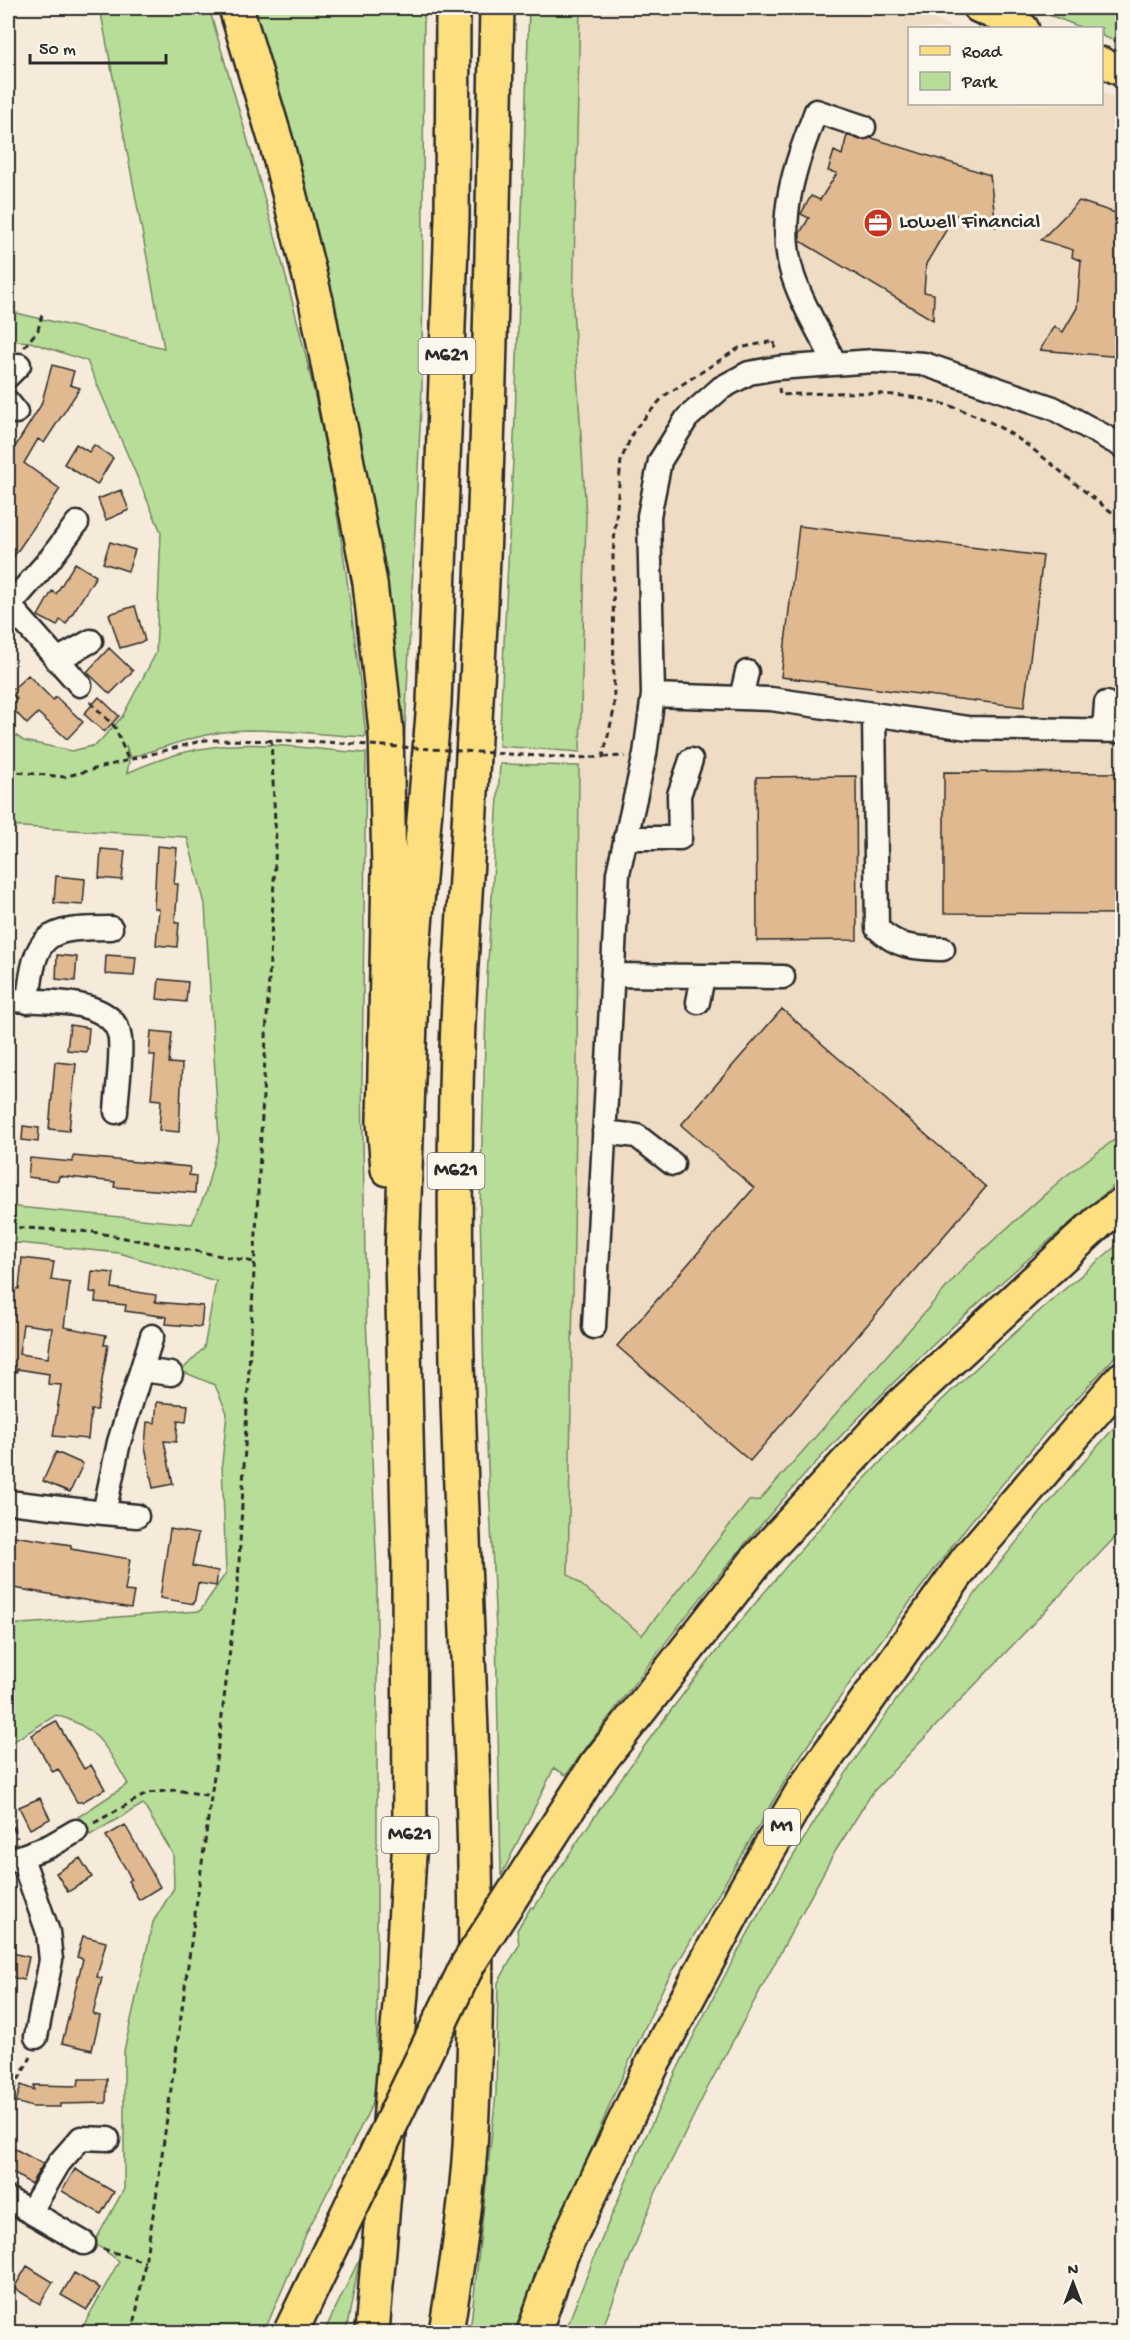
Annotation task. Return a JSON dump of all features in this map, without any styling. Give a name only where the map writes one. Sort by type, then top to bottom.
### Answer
[{"type":"highway","name":"M621","points":[[236,8],[277,145],[316,301],[370,583],[387,742],[389,869],[384,1122],[403,1335]]},
{"type":"highway","name":"M621","points":[[372,2332],[391,2134],[410,1838],[409,1563],[402,1258],[412,961],[434,704],[452,219],[453,8]]},
{"type":"highway","name":"M621","points":[[446,2332],[459,2254],[470,2149],[473,2051],[473,1755],[460,1454],[456,1156],[459,1006],[469,859],[489,414],[496,8]]},
{"type":"highway","points":[[291,2332],[468,1964],[595,1767],[757,1560],[896,1410],[1102,1219],[1122,1205]]},
{"type":"highway","name":"M1","points":[[534,2332],[561,2255],[653,2063],[744,1892],[804,1789],[967,1560],[1122,1379]]},
{"type":"main road","points":[[978,8],[1022,27]]},
{"type":"main road","points":[[1103,63],[1122,72]]},
{"type":"street","points":[[835,363],[806,309],[793,275],[786,214],[796,162],[816,111],[864,127]]},
{"type":"street","points":[[594,1327],[618,873],[645,754],[653,695],[649,516],[660,460],[687,418],[721,388],[749,373],[835,363],[924,363],[1053,408],[1122,446]]},
{"type":"street","points":[[77,523],[9,607],[80,685]]},
{"type":"street","points":[[57,660],[91,640]]},
{"type":"street","points":[[741,698],[747,672]]},
{"type":"street","points":[[653,695],[771,699],[968,728],[1113,731],[1106,703]]},
{"type":"street","points":[[874,714],[877,928],[891,942],[916,948],[943,949]]},
{"type":"street","points":[[625,838],[680,838],[679,795],[691,760]]},
{"type":"street","points":[[111,928],[76,928],[57,931],[45,941],[37,953],[18,1001],[88,1006],[104,1012],[114,1022],[120,1037],[116,1112]]},
{"type":"street","points":[[613,975],[783,977]]},
{"type":"street","points":[[698,1002],[702,977]]},
{"type":"street","points":[[604,1132],[637,1136],[673,1164]]},
{"type":"street","points":[[104,1512],[118,1442],[152,1336]]},
{"type":"street","points":[[142,1370],[171,1374]]},
{"type":"street","points":[[8,1502],[137,1516]]},
{"type":"street","points":[[30,2043],[51,1960],[48,1932],[15,1860],[76,1831]]},
{"type":"street","points":[[31,2211],[59,2163],[81,2138],[108,2139]]},
{"type":"street","points":[[8,2199],[84,2243]]},
{"type":"path","points":[[13,371],[19,353],[38,330],[43,311]]},
{"type":"path","points":[[777,368],[780,394],[886,392],[937,402],[990,423],[1013,436],[1122,519]]},
{"type":"path","points":[[80,685],[91,704],[115,727],[129,762]]},
{"type":"path","points":[[133,2332],[211,1796],[238,1583],[276,842],[271,739]]},
{"type":"path","points":[[8,771],[64,777],[129,762],[204,740],[271,739],[570,758]]},
{"type":"path","points":[[8,1227],[93,1232],[254,1262]]},
{"type":"path","points":[[76,1831],[148,1792],[176,1790],[211,1796]]},
{"type":"path","points":[[8,1806],[15,1860]]},
{"type":"path","points":[[8,2098],[30,2043]]},
{"type":"path","points":[[84,2243],[145,2262]]},
{"type":"shaded area","points":[[580,8],[906,8],[953,27],[908,27],[908,105],[1103,105],[1103,92],[1122,102],[1122,1132],[1063,1178],[967,1264],[760,1500],[749,1501],[642,1635],[568,1575],[580,752],[586,516],[573,308]]},
{"type":"green space","points":[[100,8],[209,8],[279,252],[316,401],[346,569],[366,737],[276,731],[231,731],[187,740],[130,758],[126,745],[129,762],[127,773],[175,755],[225,746],[286,746],[366,753],[362,1079],[366,1317],[377,1576],[377,2095],[307,2232],[264,2332],[80,2332],[119,2261],[94,2243],[124,2189],[124,2051],[153,1922],[174,1888],[173,1854],[143,1804],[90,1835],[78,1817],[128,1784],[107,1749],[83,1726],[56,1715],[11,1743],[8,1752],[8,1625],[200,1611],[226,1573],[222,1463],[227,1413],[215,1385],[181,1371],[204,1348],[216,1281],[119,1253],[18,1243],[8,1245],[8,1206],[192,1224],[205,1194],[219,1141],[205,904],[187,837],[8,826],[8,730],[24,741],[72,751],[96,745],[122,717],[156,653],[161,532],[87,361],[30,342],[8,340],[8,311],[164,348]]},
{"type":"green space","points":[[241,8],[424,8],[422,388],[403,770]]},
{"type":"green space","points":[[529,8],[580,8],[573,308],[586,516],[580,752],[499,746],[515,418]]},
{"type":"green space","points":[[1031,8],[1122,8],[1122,44],[1103,36],[1103,27],[1080,27]]},
{"type":"green space","points":[[500,764],[579,766],[577,1067],[568,1574],[642,1635],[749,1501],[760,1500],[967,1264],[1063,1178],[1122,1134],[1122,1179],[930,1347],[857,1419],[788,1494],[690,1612],[566,1775],[554,1768],[501,1876],[496,1629],[484,1385],[480,1207],[487,978]]},
{"type":"green space","points":[[1122,1241],[1122,1349],[1047,1431],[968,1525],[858,1671],[795,1764],[664,1986],[612,2099],[517,2332],[470,2332],[496,2094],[498,1983],[519,1945],[517,1930],[615,1788],[701,1671],[746,1614],[841,1504],[946,1396]]},
{"type":"green space","points":[[1122,1419],[1122,1530],[872,1793],[833,1855],[707,2089],[655,2194],[601,2332],[565,2332],[644,2140],[712,1999],[821,1811],[914,1675],[964,1609],[1015,1544]]},
{"type":"green space","points":[[360,2258],[346,2332],[324,2332]]},
{"type":"building","name":"Lowell Financial","points":[[847,135],[860,140],[872,138],[990,175],[996,227],[955,215],[926,264],[924,292],[934,294],[933,320],[800,241],[800,233],[809,218],[801,214],[811,196],[820,200],[837,173],[828,171],[834,151],[842,155]]},
{"type":"building","points":[[1079,201],[1122,215],[1122,357],[1040,350],[1054,326],[1063,332],[1077,308],[1081,261],[1072,257],[1073,250],[1041,240]]},
{"type":"building","points":[[52,365],[74,371],[70,385],[80,388],[44,443],[38,439],[24,463],[60,489],[8,565],[8,458],[41,405]]},
{"type":"building","points":[[76,444],[89,452],[94,445],[113,458],[97,485],[64,464]]},
{"type":"building","points":[[121,490],[129,510],[106,520],[98,499]]},
{"type":"building","points":[[799,526],[1043,556],[1024,707],[781,677]]},
{"type":"building","points":[[110,542],[135,550],[128,571],[103,563]]},
{"type":"building","points":[[75,563],[96,576],[66,624],[60,620],[57,626],[38,616],[52,591],[56,594]]},
{"type":"building","points":[[135,606],[145,641],[120,648],[109,614]]},
{"type":"building","points":[[109,648],[133,671],[110,694],[87,672]]},
{"type":"building","points":[[28,675],[53,700],[56,697],[83,722],[67,739],[38,713],[27,724],[10,706],[17,699],[10,692]]},
{"type":"building","points":[[99,697],[119,716],[104,732],[84,714]]},
{"type":"building","points":[[944,772],[1122,773],[1122,914],[944,913]]},
{"type":"building","points":[[856,776],[857,940],[757,941],[756,777]]},
{"type":"building","points":[[157,846],[177,848],[174,884],[178,884],[175,923],[179,923],[177,947],[156,945],[159,909],[154,908]]},
{"type":"building","points":[[101,849],[125,851],[122,880],[99,878]]},
{"type":"building","points":[[56,876],[85,879],[83,905],[54,903]]},
{"type":"building","points":[[57,955],[77,957],[75,981],[56,979]]},
{"type":"building","points":[[106,955],[136,957],[134,976],[105,974]]},
{"type":"building","points":[[159,979],[188,982],[186,1002],[157,999]]},
{"type":"building","points":[[782,1009],[986,1187],[750,1461],[617,1346],[754,1188],[681,1125]]},
{"type":"building","points":[[70,1025],[89,1028],[87,1052],[67,1050]]},
{"type":"building","points":[[151,1031],[172,1033],[169,1063],[182,1064],[179,1132],[159,1130],[161,1100],[151,1099],[155,1055],[149,1055]]},
{"type":"building","points":[[55,1062],[76,1064],[69,1131],[49,1129]]},
{"type":"building","points":[[23,1126],[39,1128],[38,1142],[22,1140]]},
{"type":"building","points":[[73,1156],[190,1167],[189,1175],[196,1176],[195,1193],[114,1187],[115,1182],[59,1176],[58,1181],[28,1177],[30,1158],[73,1162]]},
{"type":"building","points":[[22,1258],[54,1262],[51,1280],[70,1283],[64,1327],[106,1335],[104,1345],[108,1345],[97,1410],[91,1410],[88,1439],[53,1436],[61,1385],[48,1384],[49,1374],[17,1369],[17,1372],[8,1371],[8,1314],[12,1288],[19,1289]],"holes":[[[23,1324],[52,1328],[48,1358],[19,1354]]]},
{"type":"building","points":[[92,1271],[114,1273],[112,1288],[156,1295],[155,1302],[203,1306],[201,1327],[166,1324],[167,1317],[125,1311],[126,1305],[95,1302],[96,1293],[90,1292]]},
{"type":"building","points":[[157,1402],[188,1405],[186,1422],[178,1421],[176,1442],[164,1441],[173,1484],[153,1488],[145,1446],[147,1422],[155,1423]]},
{"type":"building","points":[[56,1452],[83,1464],[70,1492],[43,1481]]},
{"type":"building","points":[[170,1529],[198,1534],[192,1566],[218,1571],[216,1586],[198,1583],[194,1604],[160,1598]]},
{"type":"building","points":[[8,1535],[71,1545],[71,1549],[130,1559],[125,1591],[134,1592],[131,1608],[8,1587]]},
{"type":"building","points":[[56,1721],[84,1769],[91,1765],[105,1789],[82,1802],[77,1802],[58,1769],[53,1772],[31,1735]]},
{"type":"building","points":[[40,1798],[50,1819],[30,1829],[19,1807]]},
{"type":"building","points":[[125,1825],[160,1887],[139,1900],[128,1881],[131,1879],[126,1869],[106,1836]]},
{"type":"building","points":[[80,1858],[92,1877],[68,1892],[56,1873]]},
{"type":"building","points":[[83,1936],[106,1942],[97,1977],[102,1978],[93,2014],[100,2016],[92,2050],[62,2043],[83,1959],[77,1957]]},
{"type":"building","points":[[8,1952],[29,1957],[24,1980],[8,1976]]},
{"type":"building","points":[[79,2079],[107,2079],[106,2103],[32,2107],[16,2102],[21,2085],[34,2090],[34,2085],[78,2086]]},
{"type":"building","points":[[8,2145],[43,2164],[31,2184],[8,2170]]},
{"type":"building","points":[[75,2169],[114,2192],[101,2214],[62,2191]]},
{"type":"building","points":[[27,2266],[53,2282],[40,2304],[14,2288]]},
{"type":"building","points":[[74,2273],[100,2288],[87,2310],[61,2295]]},
{"type":"place","name":"Lowell Financial","points":[[878,223]]}]
